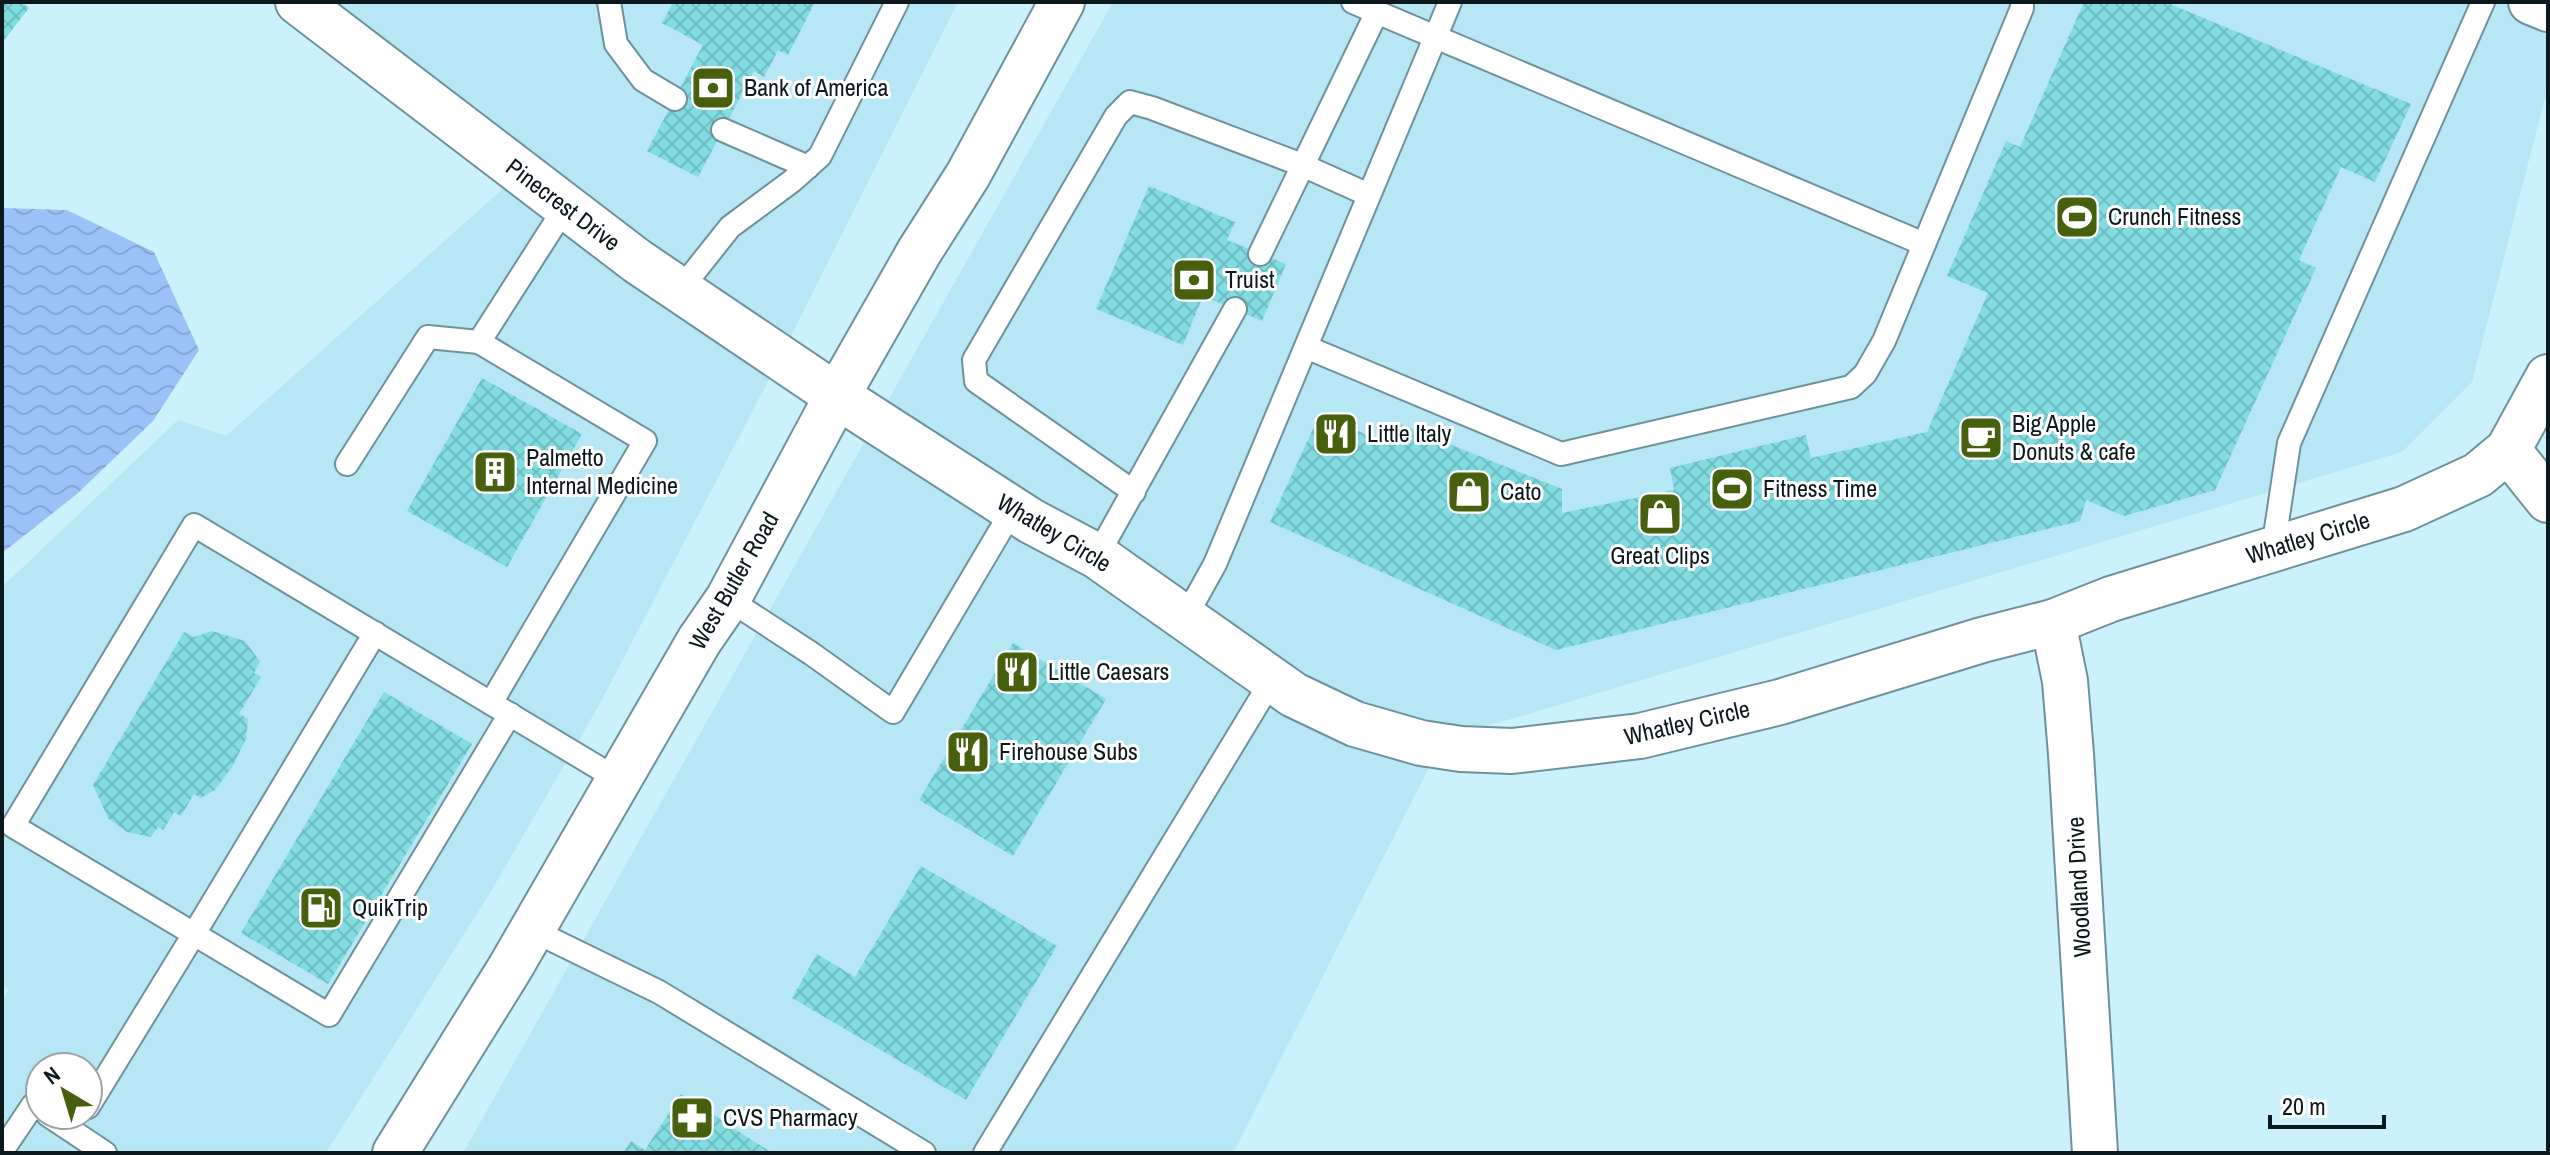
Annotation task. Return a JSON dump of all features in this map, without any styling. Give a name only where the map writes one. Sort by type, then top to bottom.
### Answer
[{"type":"street","name":"Pinecrest Drive","points":[[298,2],[637,261],[837,396]]},
{"type":"street","name":"West Butler Road","points":[[395,1153],[532,930],[699,641],[728,599],[837,396],[919,252],[968,175],[1062,2]]},
{"type":"street","points":[[2531,2],[2548,9]]},
{"type":"street","name":"Whatley Circle","points":[[837,396],[1013,509],[1097,556],[1272,680],[1324,711],[1355,724],[1421,743],[1461,749],[1512,751],[1640,736],[1780,702],[1982,640],[2053,622],[2111,599],[2404,509],[2478,475],[2508,450],[2548,377]]},
{"type":"street","points":[[2508,450],[2548,500]]},
{"type":"street","name":"Woodland Drive","points":[[2053,622],[2065,681],[2071,754],[2095,1153]]},
{"type":"lane","points":[[609,2],[616,44],[643,80],[675,99]]},
{"type":"lane","points":[[680,290],[730,227],[820,156],[897,2]]},
{"type":"lane","points":[[1353,2],[1924,244]]},
{"type":"lane","points":[[1185,618],[1215,564],[1450,2]]},
{"type":"lane","points":[[1306,347],[1561,454],[1851,387],[1865,374],[1878,354],[2022,2]]},
{"type":"lane","points":[[2273,549],[2289,443],[2483,2]]},
{"type":"lane","points":[[1260,254],[1377,12]]},
{"type":"lane","points":[[1134,492],[976,381],[974,360],[1116,116],[1130,102],[1302,165],[1369,195]]},
{"type":"lane","points":[[723,130],[808,167]]},
{"type":"lane","points":[[479,342],[566,206]]},
{"type":"lane","points":[[1097,556],[1235,309]]},
{"type":"lane","points":[[347,464],[428,337],[479,342],[645,441],[500,708],[329,1015],[13,826],[194,525],[375,633],[500,708],[619,780]]},
{"type":"lane","points":[[728,599],[893,712],[1013,509]]},
{"type":"lane","points":[[104,1081],[375,633]]},
{"type":"lane","points":[[985,1153],[1272,680]]},
{"type":"lane","points":[[532,930],[659,992],[924,1153]]},
{"type":"lane","points":[[2,1151],[24,1118]]},
{"type":"lane","points":[[85,1131],[105,1153]]},
{"type":"shaded area","points":[[320,2],[958,2],[772,374],[598,707],[490,893],[326,1153],[2,1153],[2,1000],[9,990],[2,984],[2,587],[178,420],[226,436],[524,170]]},
{"type":"shaded area","points":[[1113,2],[2548,2],[2548,86],[2472,382],[2402,452],[1508,720],[1445,736],[1233,1153],[463,1153]]},
{"type":"water","points":[[2,208],[67,210],[154,252],[199,350],[153,421],[77,494],[2,553]]},
{"type":"building","points":[[2,2],[21,2],[29,8],[2,43]]},
{"type":"building","name":"Bank of America","points":[[673,2],[815,2],[788,55],[778,50],[764,77],[754,71],[698,177],[647,151],[703,45],[662,23]]},
{"type":"building","points":[[2084,2],[2165,2],[2411,104],[2375,182],[2341,167],[2299,260],[2316,268],[2215,490],[2124,516],[2086,500],[2080,521],[1556,650],[1270,522],[1320,414],[1383,442],[1394,422],[1562,489],[1562,513],[1674,490],[1670,468],[1806,435],[1811,458],[1927,432],[1988,293],[1947,276],[2006,141],[2020,147]]},
{"type":"building","name":"Truist","points":[[1149,186],[1235,222],[1227,240],[1286,264],[1262,321],[1203,296],[1183,345],[1096,309]]},
{"type":"building","name":"Palmetto Internal Medicine","points":[[482,378],[582,434],[507,567],[407,511]]},
{"type":"building","points":[[212,631],[245,641],[260,662],[254,673],[261,677],[239,714],[248,719],[246,739],[232,767],[215,790],[201,798],[194,794],[181,816],[174,812],[163,830],[158,827],[151,837],[127,832],[108,818],[93,785],[184,632],[194,637]]},
{"type":"building","points":[[1013,643],[1106,699],[1013,856],[919,800]]},
{"type":"building","points":[[384,692],[472,744],[328,984],[241,933]]},
{"type":"building","points":[[921,866],[1057,946],[966,1100],[792,998],[817,954],[855,977]]},
{"type":"building","name":"CVS Pharmacy","points":[[681,1094],[772,1153],[623,1153],[631,1141],[645,1150]]},
{"type":"place","name":"Bank of America","points":[[713,88]]},
{"type":"place","name":"Crunch Fitness","points":[[2077,217]]},
{"type":"place","name":"Truist","points":[[1194,280]]},
{"type":"place","name":"Little Italy","points":[[1336,434]]},
{"type":"place","name":"Big Apple Donuts & cafe","points":[[1981,438]]},
{"type":"place","name":"Palmetto Internal Medicine","points":[[495,472]]},
{"type":"place","name":"Fitness Time","points":[[1732,489]]},
{"type":"place","name":"Cato","points":[[1469,492]]},
{"type":"place","name":"Great Clips","points":[[1660,514]]},
{"type":"place","name":"Little Caesars","points":[[1017,672]]},
{"type":"place","name":"Firehouse Subs","points":[[968,752]]},
{"type":"place","name":"QuikTrip","points":[[321,908]]},
{"type":"place","name":"CVS Pharmacy","points":[[692,1118]]}]
